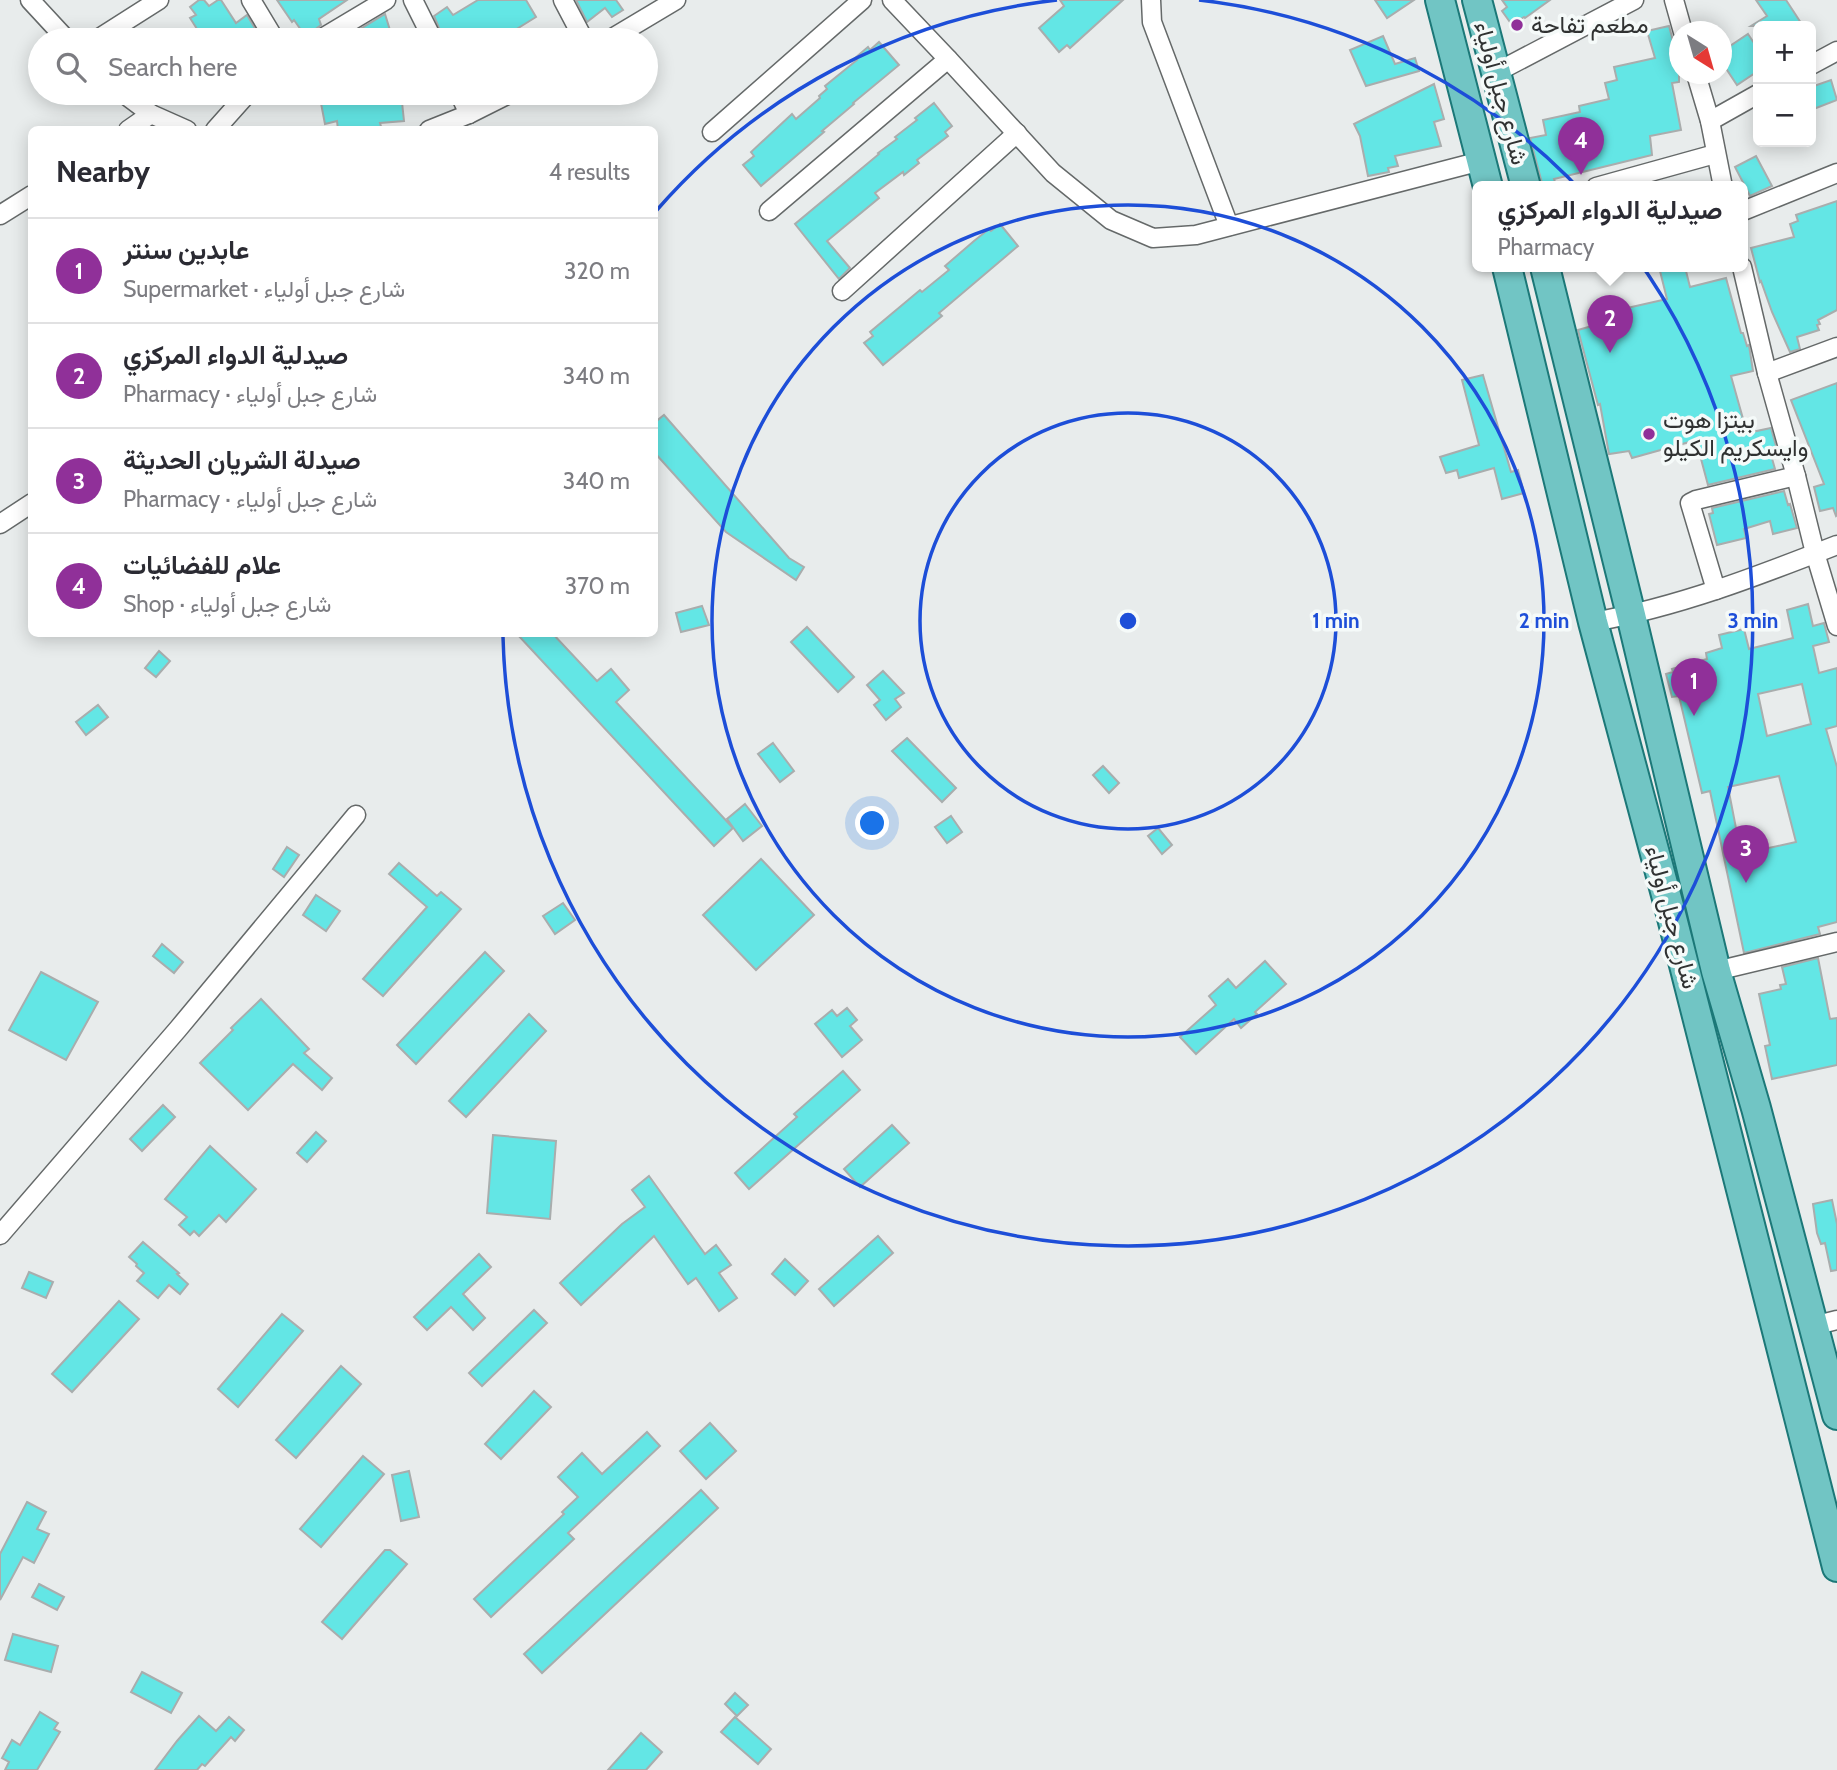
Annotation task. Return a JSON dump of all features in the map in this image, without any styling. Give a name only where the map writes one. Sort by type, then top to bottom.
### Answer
[{"type":"main road","name":"شارع جبل أولياء","points":[[1440,0],[1484,174]]},
{"type":"main road","name":"شارع جبل أولياء","points":[[1477,0],[1524,181]]},
{"type":"main road","name":"شارع جبل أولياء","points":[[1508,272],[1594,622],[1837,1567]]},
{"type":"main road","name":"شارع جبل أولياء","points":[[1546,272],[1716,971],[1756,1108],[1825,1323],[1837,1415]]},
{"type":"street","points":[[30,0],[56,28]]},
{"type":"street","points":[[115,28],[159,0]]},
{"type":"street","points":[[251,0],[268,28]]},
{"type":"street","points":[[339,28],[386,0]]},
{"type":"street","points":[[413,0],[427,28]]},
{"type":"street","points":[[563,0],[578,28]]},
{"type":"street","points":[[629,28],[676,0]]},
{"type":"street","points":[[712,132],[862,0]]},
{"type":"street","points":[[892,0],[1053,173],[1111,220],[1153,238],[1196,235],[1484,174]]},
{"type":"street","points":[[1151,0],[1152,22],[1229,226]]},
{"type":"street","points":[[1495,73],[1634,0]]},
{"type":"street","points":[[1674,0],[1680,21]]},
{"type":"street","points":[[1816,62],[1837,51]]},
{"type":"street","points":[[769,211],[948,58]]},
{"type":"street","points":[[1699,84],[1710,121],[1722,181]]},
{"type":"street","points":[[1710,121],[1753,97]]},
{"type":"street","points":[[139,105],[151,114],[178,126]]},
{"type":"street","points":[[219,126],[237,105]]},
{"type":"street","points":[[464,105],[469,114]]},
{"type":"street","points":[[439,126],[487,105]]},
{"type":"street","points":[[134,126],[151,114]]},
{"type":"street","points":[[842,291],[1017,134]]},
{"type":"street","points":[[1618,181],[1715,154]]},
{"type":"street","points":[[1748,209],[1837,173]]},
{"type":"street","points":[[0,215],[28,198]]},
{"type":"street","points":[[1743,272],[1767,373],[1837,626]]},
{"type":"street","points":[[1767,373],[1837,347]]},
{"type":"street","points":[[1716,590],[1690,503],[1796,476]]},
{"type":"street","points":[[0,524],[28,506]]},
{"type":"street","points":[[1594,622],[1631,615],[1716,590],[1837,545]]},
{"type":"street","points":[[0,1235],[178,1029],[356,815]]},
{"type":"street","points":[[1716,971],[1837,943]]},
{"type":"building","points":[[199,0],[204,0],[209,6],[221,0],[236,23],[247,15],[255,28],[196,28],[190,18],[196,15],[190,7]]},
{"type":"building","points":[[277,0],[347,0],[319,19],[321,25],[317,28],[300,28],[294,20],[292,22]]},
{"type":"building","points":[[478,0],[526,0],[536,17],[518,28],[439,28],[434,16],[447,7],[453,15]]},
{"type":"building","points":[[576,0],[616,0],[623,10],[612,17],[605,8],[587,22]]},
{"type":"building","points":[[1060,0],[1123,0],[1070,48],[1067,45],[1059,52],[1039,28],[1064,6]]},
{"type":"building","points":[[1375,0],[1414,0],[1387,18]]},
{"type":"building","points":[[1502,0],[1550,0],[1512,25],[1502,11],[1507,7]]},
{"type":"building","points":[[1756,0],[1786,0],[1800,21],[1759,21],[1767,16]]},
{"type":"building","points":[[385,14],[389,28],[362,28]]},
{"type":"building","points":[[1669,26],[1669,84],[1672,84],[1681,130],[1650,136],[1652,155],[1554,179],[1555,181],[1541,181],[1530,138],[1546,135],[1543,120],[1580,112],[1579,106],[1609,99],[1605,83],[1617,80],[1614,67],[1655,58],[1647,31]]},
{"type":"building","points":[[1748,34],[1753,42],[1753,74],[1737,85],[1732,78],[1732,45]]},
{"type":"building","points":[[1383,36],[1395,64],[1415,58],[1419,71],[1366,86],[1350,50]]},
{"type":"building","points":[[879,42],[899,65],[761,186],[743,165],[754,156],[751,152],[792,114],[796,119],[820,98],[827,89],[825,86],[857,60],[855,58]]},
{"type":"building","points":[[1831,80],[1837,100],[1816,108],[1816,85]]},
{"type":"building","points":[[1434,84],[1444,119],[1434,122],[1441,146],[1395,156],[1398,166],[1388,168],[1389,172],[1368,176],[1360,136],[1354,124]]},
{"type":"building","points":[[934,103],[952,126],[945,132],[948,136],[917,160],[919,163],[904,175],[903,172],[875,193],[879,198],[827,241],[850,268],[839,279],[795,224],[897,139],[895,137]]},
{"type":"building","points":[[321,105],[402,105],[404,121],[380,123],[381,126],[338,126],[337,121],[325,124]]},
{"type":"building","points":[[1756,156],[1772,186],[1750,196],[1748,181],[1742,181],[1735,167]]},
{"type":"building","points":[[1837,201],[1837,310],[1818,320],[1819,330],[1797,337],[1800,349],[1790,352],[1760,282],[1751,248],[1794,237],[1790,224],[1798,221],[1796,215]]},
{"type":"building","points":[[1000,224],[1018,246],[939,313],[942,316],[883,365],[864,343],[873,336],[870,332],[920,290],[922,292],[949,270],[945,266],[974,241]]},
{"type":"building","points":[[1660,272],[1686,272],[1690,287],[1726,278],[1741,333],[1747,346],[1749,345],[1753,371],[1731,376],[1747,433],[1771,428],[1778,453],[1771,455],[1775,469],[1708,485],[1697,444],[1693,441],[1632,458],[1629,451],[1609,454],[1600,404],[1598,405],[1578,330],[1592,326],[1590,314],[1667,299]]},
{"type":"building","points":[[1483,375],[1511,472],[1518,470],[1524,493],[1502,499],[1494,468],[1459,478],[1457,470],[1446,473],[1440,457],[1479,445],[1462,380]]},
{"type":"building","points":[[1837,383],[1836,516],[1833,508],[1820,511],[1814,487],[1824,484],[1791,400]]},
{"type":"building","points":[[664,415],[789,558],[804,567],[796,580],[726,532],[658,456],[658,420]]},
{"type":"building","points":[[1784,491],[1797,528],[1773,534],[1770,521],[1744,529],[1746,538],[1717,545],[1709,514],[1713,513],[1712,508]]},
{"type":"building","points":[[1808,604],[1813,626],[1824,623],[1829,642],[1813,646],[1819,673],[1837,668],[1837,726],[1826,729],[1837,767],[1837,922],[1818,927],[1820,934],[1744,953],[1710,791],[1702,793],[1679,696],[1672,697],[1666,674],[1673,672],[1672,669],[1707,659],[1706,653],[1722,648],[1719,635],[1744,629],[1749,649],[1793,638],[1787,610]],"holes":[[[1802,684],[1811,724],[1767,736],[1758,694]],[[1779,776],[1796,842],[1741,854],[1728,787]]]},
{"type":"building","points":[[702,606],[709,625],[681,632],[676,613]]},
{"type":"building","points":[[807,627],[854,677],[838,692],[791,642]]},
{"type":"building","points":[[520,637],[556,637],[597,681],[611,669],[629,690],[616,702],[733,828],[714,846]]},
{"type":"building","points":[[159,651],[170,661],[156,677],[145,668]]},
{"type":"building","points":[[883,671],[904,693],[895,699],[901,707],[886,720],[874,705],[880,700],[867,685]]},
{"type":"building","points":[[98,705],[108,717],[86,735],[76,722]]},
{"type":"building","points":[[907,738],[956,788],[942,802],[892,751]]},
{"type":"building","points":[[773,743],[794,771],[780,782],[758,754]]},
{"type":"building","points":[[1103,766],[1119,783],[1109,793],[1093,775]]},
{"type":"building","points":[[745,804],[762,826],[743,841],[727,819]]},
{"type":"building","points":[[951,816],[962,832],[947,843],[935,827]]},
{"type":"building","points":[[1158,828],[1172,845],[1162,854],[1148,836]]},
{"type":"building","points":[[287,847],[299,855],[284,877],[273,869]]},
{"type":"building","points":[[761,859],[814,915],[756,970],[703,915]]},
{"type":"building","points":[[399,863],[437,896],[441,892],[461,909],[383,996],[363,979],[427,907],[389,874]]},
{"type":"building","points":[[316,895],[340,911],[326,931],[303,915]]},
{"type":"building","points":[[563,903],[575,920],[555,934],[543,916]]},
{"type":"building","points":[[162,944],[183,962],[174,973],[153,956]]},
{"type":"building","points":[[485,952],[504,971],[416,1064],[397,1045]]},
{"type":"building","points":[[1818,958],[1830,1019],[1837,1018],[1837,1065],[1772,1079],[1765,1046],[1770,1045],[1759,994],[1781,989],[1780,985],[1786,984],[1782,967]]},
{"type":"building","points":[[1265,961],[1286,984],[1241,1028],[1234,1019],[1196,1054],[1180,1037],[1216,1005],[1209,996],[1228,979],[1236,988]]},
{"type":"building","points":[[41,972],[98,1002],[66,1060],[9,1030]]},
{"type":"building","points":[[261,999],[309,1049],[304,1053],[332,1078],[322,1090],[293,1064],[248,1110],[200,1063]]},
{"type":"building","points":[[847,1008],[857,1020],[850,1026],[862,1040],[842,1057],[815,1024],[832,1010],[837,1016]]},
{"type":"building","points":[[529,1014],[546,1031],[466,1117],[449,1101]]},
{"type":"building","points":[[843,1071],[860,1090],[749,1189],[735,1173],[797,1117],[794,1114]]},
{"type":"building","points":[[163,1105],[175,1117],[142,1151],[130,1139]]},
{"type":"building","points":[[892,1125],[909,1143],[860,1187],[844,1169]]},
{"type":"building","points":[[316,1132],[326,1141],[307,1162],[297,1153]]},
{"type":"building","points":[[493,1135],[556,1141],[550,1219],[487,1213]]},
{"type":"building","points":[[210,1146],[256,1189],[226,1222],[219,1215],[199,1236],[194,1231],[190,1235],[179,1225],[187,1217],[165,1199]]},
{"type":"building","points":[[649,1176],[705,1254],[716,1245],[731,1265],[719,1273],[737,1298],[719,1311],[696,1278],[688,1284],[654,1236],[581,1305],[560,1283],[622,1224],[645,1207],[632,1190]]},
{"type":"building","points":[[1832,1200],[1837,1224],[1837,1270],[1831,1271],[1825,1243],[1821,1244],[1817,1233],[1813,1204]]},
{"type":"building","points":[[878,1236],[893,1253],[834,1306],[819,1289]]},
{"type":"building","points":[[143,1242],[188,1284],[180,1294],[169,1285],[158,1298],[137,1281],[144,1273],[129,1257]]},
{"type":"building","points":[[479,1254],[491,1267],[463,1294],[485,1318],[473,1330],[451,1307],[427,1330],[414,1317]]},
{"type":"building","points":[[785,1259],[808,1281],[795,1295],[772,1274]]},
{"type":"building","points":[[29,1272],[53,1282],[46,1298],[22,1288]]},
{"type":"building","points":[[119,1301],[139,1319],[72,1392],[52,1374]]},
{"type":"building","points":[[534,1310],[547,1323],[482,1386],[469,1373]]},
{"type":"building","points":[[282,1314],[303,1331],[238,1407],[218,1389]]},
{"type":"building","points":[[341,1366],[361,1384],[296,1458],[276,1440]]},
{"type":"building","points":[[534,1391],[551,1407],[501,1459],[485,1444]]},
{"type":"building","points":[[710,1423],[736,1451],[706,1479],[680,1451]]},
{"type":"building","points":[[647,1432],[660,1446],[568,1533],[574,1539],[491,1617],[474,1599],[564,1514],[562,1512],[578,1497],[558,1477],[582,1453],[602,1474]]},
{"type":"building","points":[[363,1456],[384,1474],[321,1547],[300,1529]]},
{"type":"building","points":[[409,1471],[419,1517],[401,1521],[392,1475]]},
{"type":"building","points":[[701,1490],[718,1508],[542,1673],[524,1654]]},
{"type":"building","points":[[27,1502],[46,1512],[37,1529],[49,1534],[34,1563],[23,1557],[0,1600],[0,1554]]},
{"type":"building","points":[[385,1550],[390,1550],[407,1564],[342,1639],[322,1622]]},
{"type":"building","points":[[39,1584],[64,1597],[57,1610],[32,1597]]},
{"type":"building","points":[[13,1634],[58,1646],[51,1672],[5,1660]]},
{"type":"building","points":[[142,1672],[182,1693],[171,1713],[131,1692]]},
{"type":"building","points":[[735,1693],[748,1705],[737,1716],[725,1704]]},
{"type":"building","points":[[40,1712],[58,1723],[54,1729],[60,1732],[37,1770],[5,1770],[9,1762],[2,1758],[12,1740],[20,1745]]},
{"type":"building","points":[[199,1716],[216,1731],[229,1717],[244,1730],[235,1741],[231,1737],[205,1766],[202,1764],[197,1770],[155,1770],[177,1741]]},
{"type":"building","points":[[735,1717],[771,1749],[758,1764],[721,1732]]},
{"type":"building","points":[[641,1733],[662,1752],[646,1770],[608,1770]]},
{"type":"place","name":"مطعم تفاحة","points":[[1517,25]]},
{"type":"place","name":"علام للفضائيات","points":[[1581,175]]},
{"type":"place","name":"صيدلية الدواء المركزي","points":[[1610,353]]},
{"type":"place","name":"بيتزا هوت وايسكريم الكيلو","points":[[1649,434]]},
{"type":"place","name":"عابدين سنتر","points":[[1694,716]]},
{"type":"place","name":"صيدلة الشريان الحديثة","points":[[1746,883]]}]
